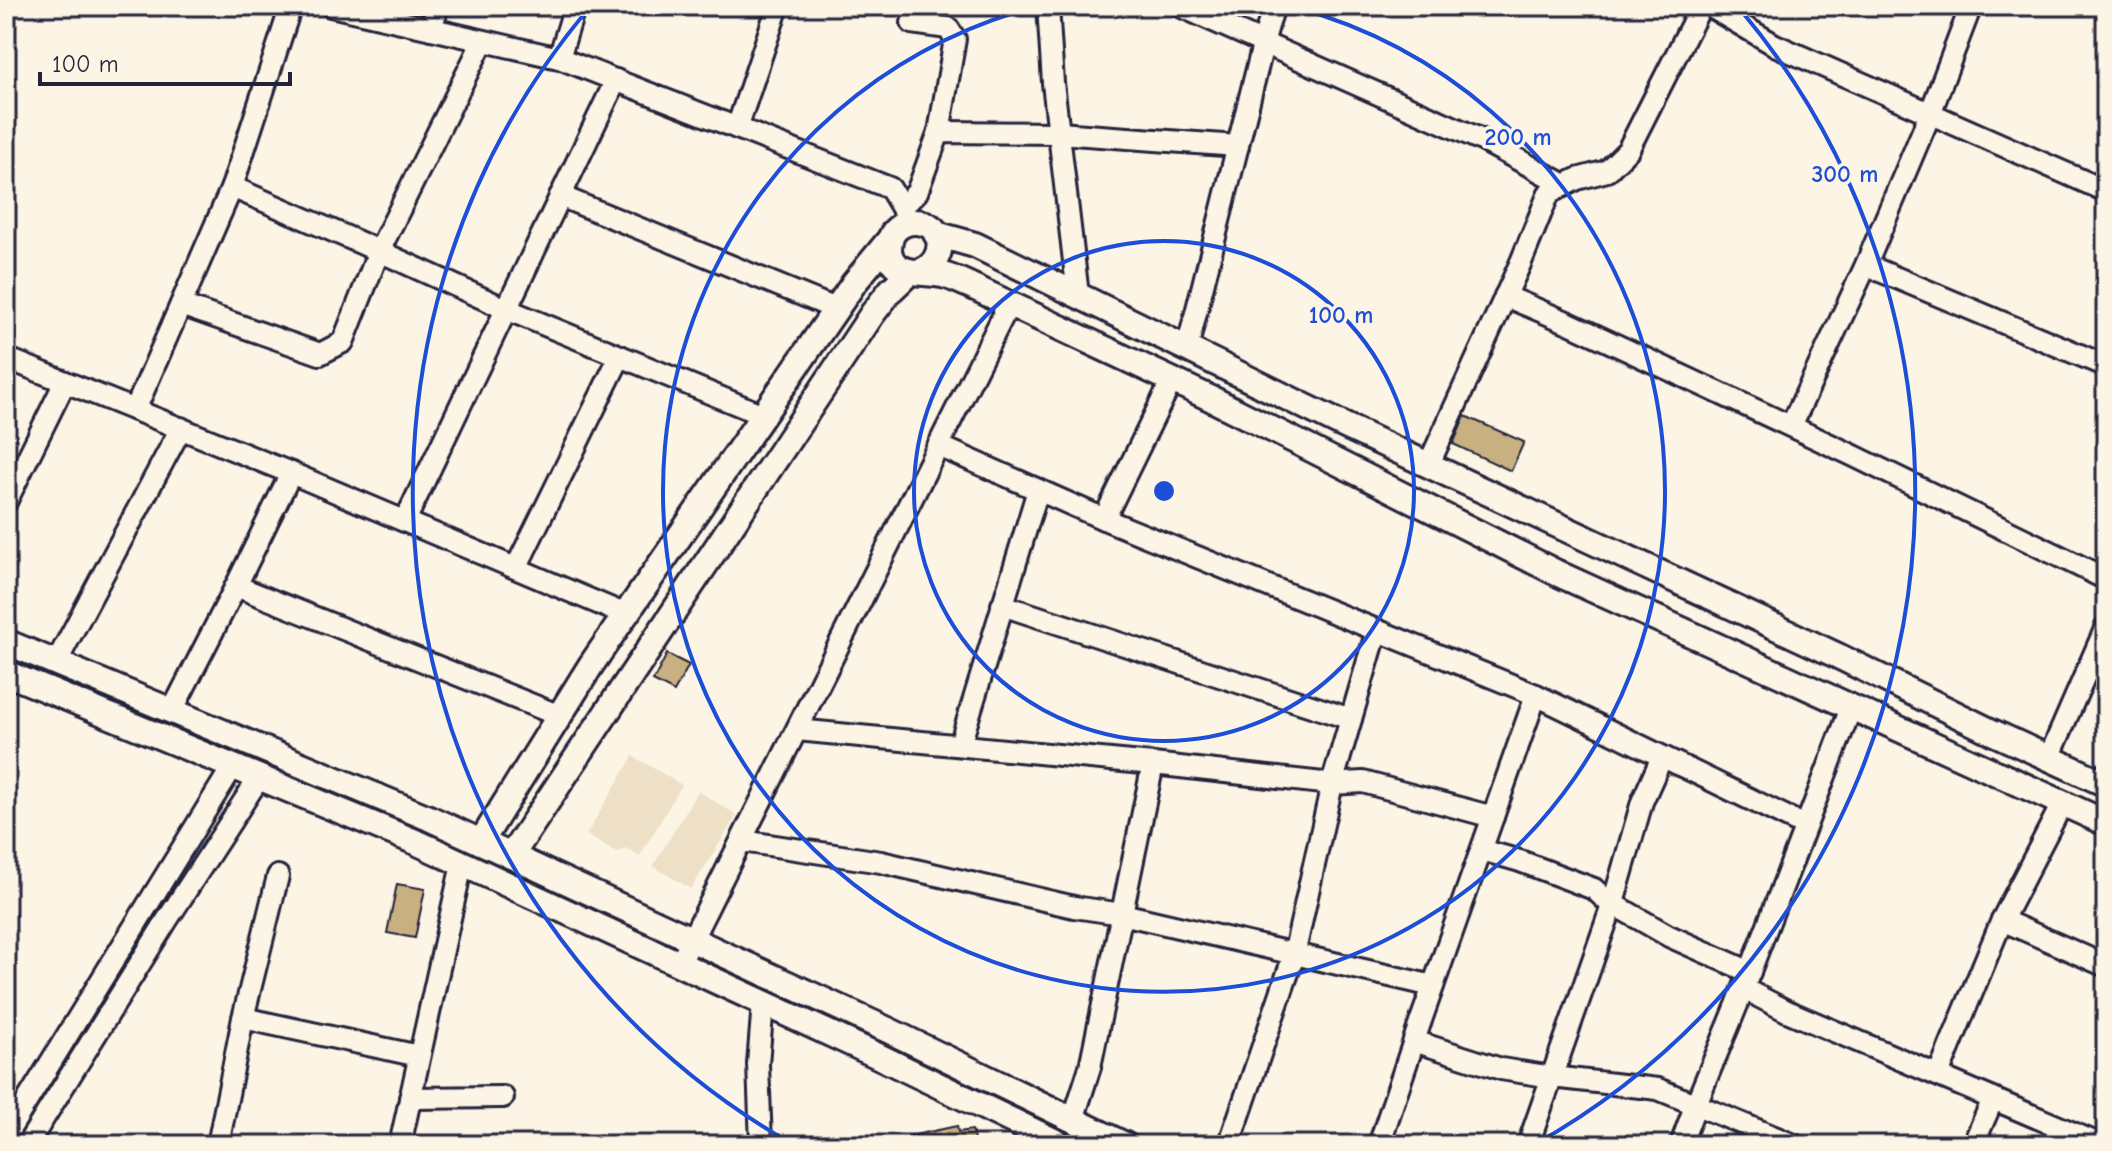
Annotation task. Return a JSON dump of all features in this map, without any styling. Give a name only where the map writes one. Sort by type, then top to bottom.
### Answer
[{"type":"street","points":[[135,410],[232,187],[291,6]]},
{"type":"street","points":[[331,6],[559,58],[890,188],[899,223],[889,248],[891,256],[902,269],[945,275],[1009,304],[1172,380],[1561,575],[2106,823]]},
{"type":"street","points":[[431,29],[438,6]]},
{"type":"street","points":[[559,58],[575,6]]},
{"type":"street","points":[[737,128],[778,6]]},
{"type":"street","points":[[1048,6],[1053,83],[1078,295]]},
{"type":"street","points":[[1180,6],[1482,140],[1565,185]]},
{"type":"street","points":[[1187,349],[1274,6]]},
{"type":"street","points":[[1428,466],[1549,193],[1577,179],[1607,171],[1628,150],[1701,6]]},
{"type":"street","points":[[1709,6],[1775,45],[2106,191]]},
{"type":"street","points":[[1791,426],[1866,265],[1930,114],[1971,6]]},
{"type":"street","points":[[481,842],[591,665],[854,283],[899,223],[917,192],[939,132],[955,39],[948,28],[912,23]]},
{"type":"street","points":[[181,305],[320,354],[343,342],[379,251],[483,41]]},
{"type":"street","points":[[405,521],[616,80]]},
{"type":"street","points":[[939,132],[1059,133],[1238,146]]},
{"type":"street","points":[[232,187],[506,309],[763,415]]},
{"type":"street","points":[[560,196],[836,309]]},
{"type":"street","points":[[899,223],[923,223],[936,234],[975,245],[1428,466],[2106,784]]},
{"type":"street","points":[[511,856],[873,313],[891,290],[914,272],[933,264],[940,250],[936,234]]},
{"type":"street","points":[[1866,265],[2106,366]]},
{"type":"street","points":[[1505,296],[1791,426],[2106,579]]},
{"type":"street","points":[[679,964],[1009,304]]},
{"type":"street","points":[[516,568],[620,356]]},
{"type":"street","points":[[6,358],[291,473],[626,615]]},
{"type":"street","points":[[1104,519],[1172,380]]},
{"type":"street","points":[[8,495],[65,382]]},
{"type":"street","points":[[56,663],[181,428]]},
{"type":"street","points":[[939,446],[1104,519],[1536,695],[1805,826]]},
{"type":"street","points":[[172,711],[291,473]]},
{"type":"street","points":[[960,745],[1038,490]]},
{"type":"street","points":[[236,586],[560,716]]},
{"type":"street","points":[[1002,605],[1351,719]]},
{"type":"street","points":[[2049,758],[2106,627]]},
{"type":"street","points":[[1229,1145],[1294,955],[1332,784],[1377,630]]},
{"type":"street","points":[[6,642],[429,818],[890,1031],[1125,1145]]},
{"type":"street","points":[[6,673],[418,843],[1062,1145]]},
{"type":"street","points":[[1379,1145],[1536,695]]},
{"type":"street","points":[[1681,1145],[1694,1104],[1747,980],[1851,708]]},
{"type":"street","points":[[797,730],[1332,784],[1363,782],[1493,817]]},
{"type":"street","points":[[1528,1145],[1613,903],[1642,802],[1662,757]]},
{"type":"street","points":[[1039,1134],[1063,1115],[1090,1067],[1153,764]]},
{"type":"street","points":[[6,1135],[233,766]]},
{"type":"street","points":[[28,1145],[259,778]]},
{"type":"street","points":[[1938,1075],[2002,920],[2062,804]]},
{"type":"street","points":[[202,817],[220,815],[227,827]]},
{"type":"street","points":[[742,841],[881,862],[1433,986]]},
{"type":"street","points":[[1482,850],[1594,889],[1747,980],[1787,1011],[2101,1145]]},
{"type":"street","points":[[400,1145],[462,864]]},
{"type":"street","points":[[218,1145],[243,1018],[278,876]]},
{"type":"street","points":[[2002,920],[2106,966]]},
{"type":"street","points":[[761,1145],[758,1064],[763,1003]]},
{"type":"street","points":[[243,1018],[419,1056]]},
{"type":"street","points":[[1414,1041],[1501,1069],[1658,1089],[1794,1145]]},
{"type":"street","points":[[410,1098],[503,1097]]},
{"type":"street","points":[[1973,1145],[1993,1099]]},
{"type":"shaded area","points":[[633,756],[682,785],[640,856],[626,848],[617,853],[586,835]]},
{"type":"shaded area","points":[[698,791],[737,815],[691,889],[653,866]]},
{"type":"building","points":[[1465,416],[1524,442],[1511,471],[1453,444]]},
{"type":"building","points":[[667,654],[689,665],[674,692],[653,681]]},
{"type":"building","points":[[397,884],[425,889],[415,938],[387,933]]},
{"type":"building","points":[[957,1126],[958,1132],[972,1130],[975,1145],[912,1145],[910,1136]]}]
